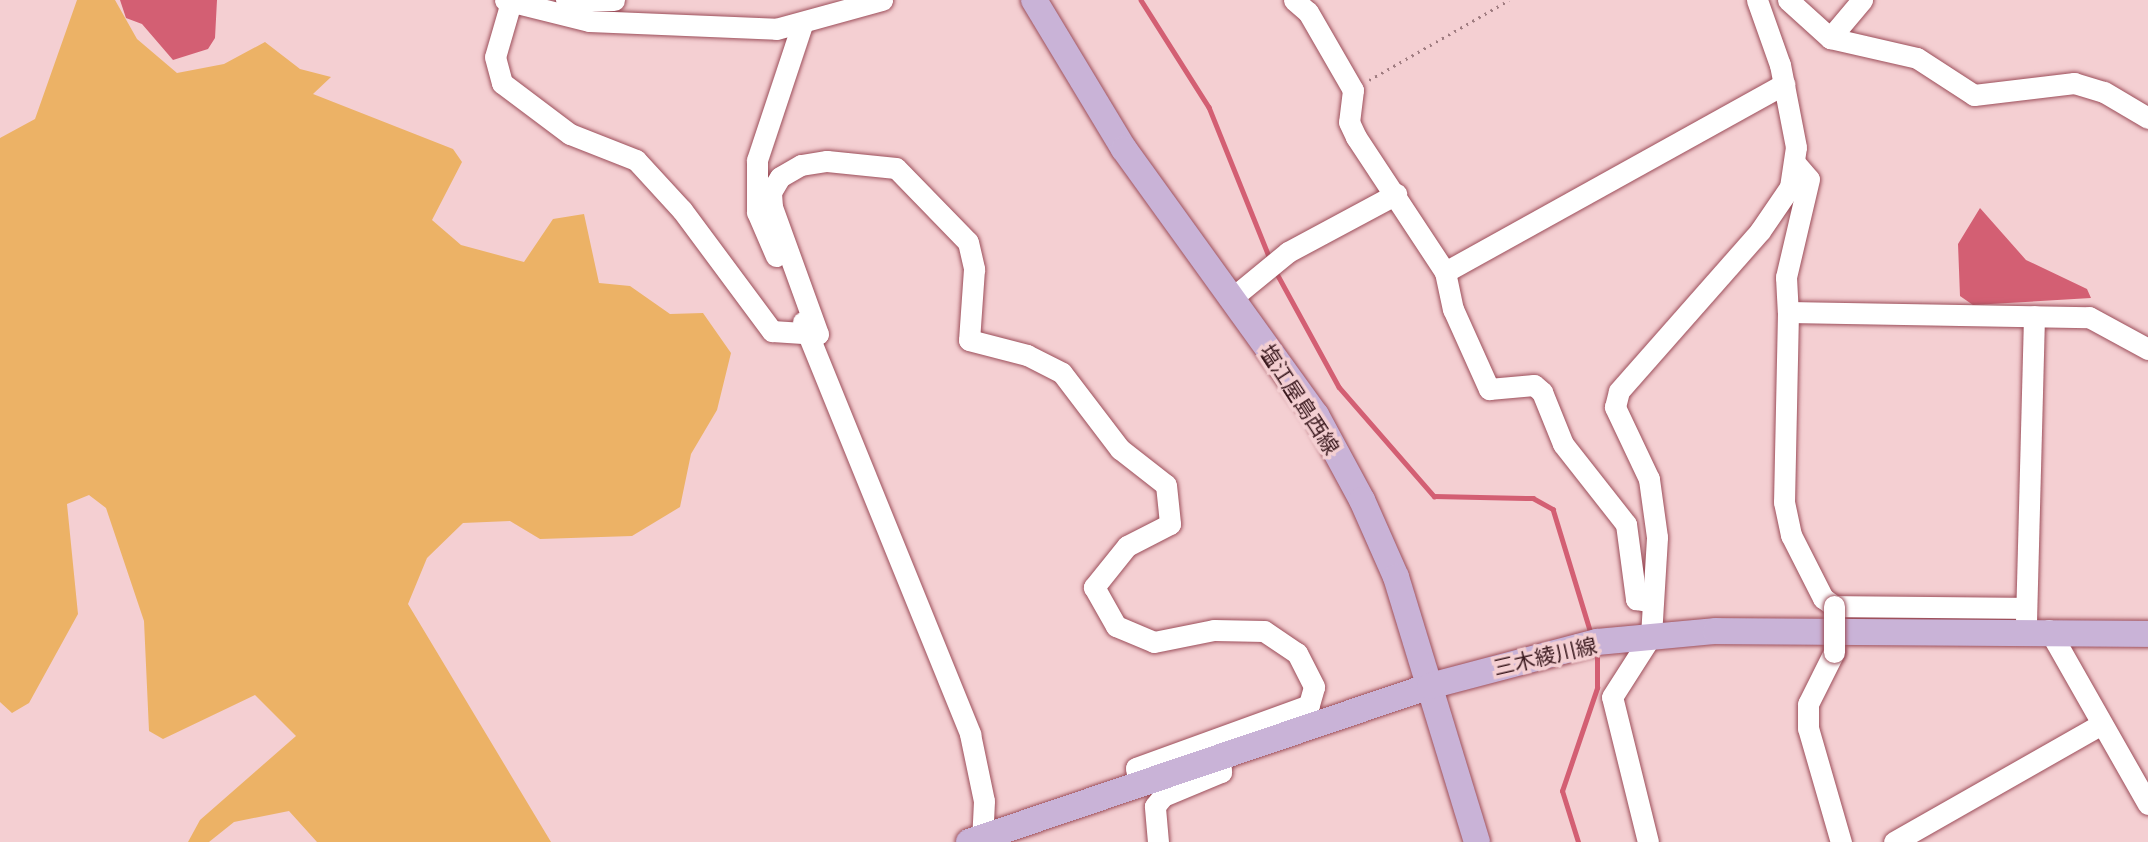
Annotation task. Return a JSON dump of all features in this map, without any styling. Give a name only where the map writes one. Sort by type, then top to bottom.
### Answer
[{"type":"main road","name":"塩江屋島西線","points":[[1034,0],[1124,149],[1316,415],[1362,500],[1396,577],[1477,842]]},
{"type":"main road","name":"三木綾川線","points":[[978,840],[1430,686],[1522,658],[1650,636],[2034,623],[2148,634]]},
{"type":"street","points":[[566,0],[614,0]]},
{"type":"street","points":[[883,0],[802,25],[589,21],[508,1],[495,57],[502,83],[570,134],[635,160],[682,209],[772,331],[818,334],[771,191],[801,165],[856,160],[896,168],[968,242],[974,269],[968,340],[1027,355],[1062,373],[1120,449],[1172,495],[1170,524],[1127,546],[1094,587],[1116,626],[1154,642],[1227,629],[1264,631],[1297,653],[1314,687],[1310,705],[1136,768],[1139,785]]},
{"type":"street","points":[[1294,0],[1308,12],[1353,90],[1349,122],[1445,272],[1453,309],[1489,389],[1534,385],[1542,391],[1563,444],[1626,524],[1636,599],[1653,602]]},
{"type":"street","points":[[1648,842],[1611,711],[1617,685],[1650,636],[1657,537],[1649,479],[1618,425],[1619,391],[1777,210],[1796,163],[1784,84],[1757,0]]},
{"type":"street","points":[[1788,0],[1830,38],[1917,58],[1974,94],[2074,83],[2104,92],[2148,118]]},
{"type":"street","points":[[1830,38],[1863,0]]},
{"type":"street","points":[[802,25],[757,160],[757,212],[970,734],[984,801],[978,840]]},
{"type":"street","points":[[1445,272],[1784,84]]},
{"type":"street","points":[[1796,163],[1810,179],[1786,277],[1788,312],[1785,511],[1823,598],[1834,606],[2034,623]]},
{"type":"street","points":[[1232,298],[1288,252],[1396,194]]},
{"type":"street","points":[[1788,312],[2098,319],[2148,349]]},
{"type":"street","points":[[2034,316],[2034,623],[2102,724],[2148,804]]},
{"type":"street","points":[[1834,606],[1834,652],[1808,704],[1808,729],[1841,842]]},
{"type":"street","points":[[1894,842],[2102,724]]},
{"type":"street","points":[[1158,842],[1155,806],[1163,796],[1221,772],[1220,757]]},
{"type":"path","points":[[1353,90],[1508,0]]},
{"type":"shaded area","points":[[77,0],[115,0],[137,39],[177,73],[224,64],[265,42],[300,69],[331,77],[313,94],[453,149],[462,162],[432,220],[461,245],[524,262],[553,219],[584,214],[599,283],[630,286],[670,314],[703,313],[731,353],[717,410],[691,454],[680,507],[632,536],[540,539],[510,521],[463,523],[427,558],[408,604],[551,842],[317,842],[289,811],[234,822],[209,842],[188,842],[200,820],[296,736],[255,695],[163,739],[149,731],[144,621],[106,508],[89,495],[67,504],[78,614],[29,703],[12,713],[0,702],[0,138],[35,119]]},
{"type":"shaded area","points":[[120,0],[217,0],[215,38],[208,49],[173,60],[142,24],[126,18]]},
{"type":"shaded area","points":[[1980,208],[2026,260],[2087,289],[2091,298],[1973,305],[1960,296],[1958,244]]},
{"type":"waterway","points":[[1141,0],[1209,107],[1270,259]]},
{"type":"waterway","points":[[1275,270],[1339,387],[1434,496],[1533,498],[1553,509],[1590,630]]},
{"type":"waterway","points":[[1578,842],[1562,791],[1597,688],[1597,652]]}]
